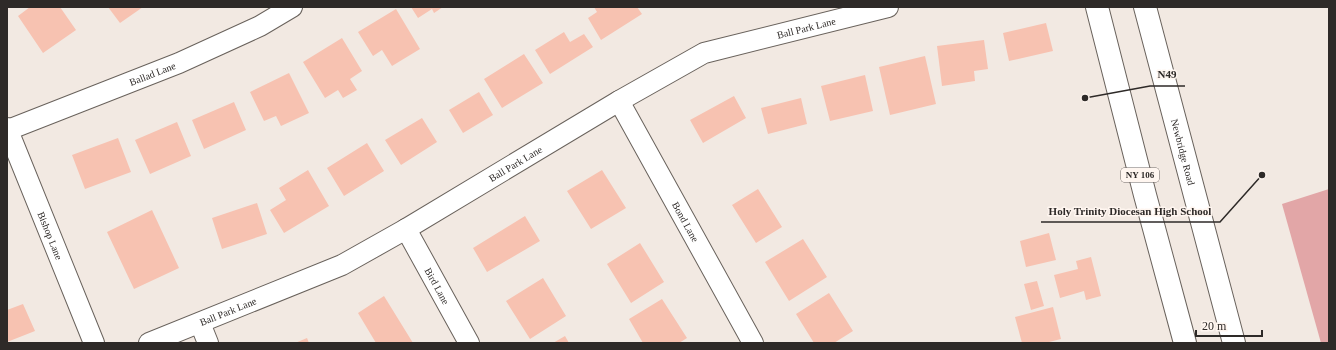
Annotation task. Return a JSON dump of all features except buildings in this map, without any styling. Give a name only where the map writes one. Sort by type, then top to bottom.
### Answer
[{"type":"main road","name":"NY 106","points":[[1097,7],[1143,188],[1185,343]]},
{"type":"main road","name":"Newbridge Road","points":[[1145,7],[1234,343]]},
{"type":"street","name":"Ballad Lane","points":[[7,129],[179,63],[260,26],[292,7]]},
{"type":"street","name":"Ball Park Lane","points":[[149,343],[342,265],[406,229],[619,101],[704,54],[888,7]]},
{"type":"street","name":"Bond Lane","points":[[619,101],[753,343]]},
{"type":"street","name":"Bishop Lane","points":[[7,129],[94,343]]},
{"type":"street","name":"Bird Lane","points":[[406,229],[469,343]]},
{"type":"street","points":[[200,323],[208,343]]},
{"type":"shaded area","points":[[1329,189],[1329,343],[1321,343],[1282,204]]},
{"type":"place","name":"N49","points":[[1085,98]]},
{"type":"place","name":"Holy Trinity Diocesan High School","points":[[1262,175]]}]
